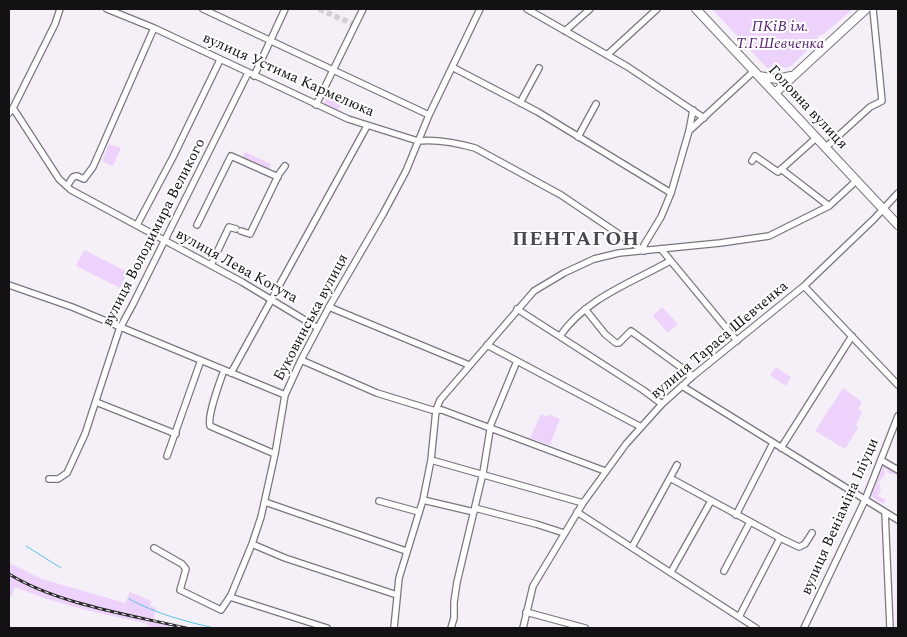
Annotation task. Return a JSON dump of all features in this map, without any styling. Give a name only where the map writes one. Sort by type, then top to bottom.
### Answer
[{"type":"main road","name":"Головна вулиця","points":[[696,9],[898,225]]},
{"type":"main road","points":[[777,79],[772,85],[774,91],[866,9]]},
{"type":"main road","points":[[757,73],[777,79],[795,74]]},
{"type":"street","points":[[10,111],[55,24],[60,9]]},
{"type":"street","name":"вулиця Устима Кармелюка","points":[[108,9],[116,10],[251,75],[367,126],[418,141],[426,140],[461,144],[475,148],[550,188],[644,251]]},
{"type":"street","points":[[203,9],[429,115]]},
{"type":"street","name":"вулиця Володимира Великого","points":[[49,479],[58,479],[67,473],[86,434],[119,330],[251,75],[271,41],[285,9]]},
{"type":"street","points":[[316,105],[363,9]]},
{"type":"street","name":"Буковинська вулиця","points":[[230,597],[252,544],[265,502],[276,454],[285,395],[318,328],[406,171],[429,115],[480,9]]},
{"type":"street","points":[[527,9],[658,86],[704,118]]},
{"type":"street","points":[[565,31],[590,9]]},
{"type":"street","points":[[607,55],[657,9]]},
{"type":"street","points":[[825,148],[870,107],[882,102],[873,9]]},
{"type":"street","points":[[67,186],[73,177],[77,176],[84,179],[93,167],[154,28]]},
{"type":"street","points":[[137,225],[177,150],[220,60]]},
{"type":"street","points":[[452,67],[520,103],[671,194]]},
{"type":"street","points":[[520,103],[539,68]]},
{"type":"street","points":[[689,131],[757,73]]},
{"type":"street","points":[[578,137],[596,104]]},
{"type":"street","points":[[644,251],[644,245],[661,217],[671,194],[693,110]]},
{"type":"street","name":"вулиця Лева Когута","points":[[10,111],[59,179],[67,186],[164,241],[212,265],[318,328]]},
{"type":"street","points":[[231,373],[367,126]]},
{"type":"street","points":[[752,161],[755,156],[778,172],[816,138]]},
{"type":"street","points":[[197,225],[231,156],[278,177]]},
{"type":"street","points":[[212,265],[229,228],[250,234],[285,166]]},
{"type":"street","points":[[781,169],[829,206]]},
{"type":"street","points":[[394,628],[399,578],[423,500],[431,460],[436,410],[440,400],[517,309],[538,288],[582,264],[619,253],[769,236],[829,206],[856,181]]},
{"type":"street","name":"вулиця Тараса Шевченка","points":[[523,628],[533,586],[564,533],[605,471],[641,427],[662,404],[693,376],[804,286],[874,219],[898,193]]},
{"type":"street","points":[[661,249],[737,341]]},
{"type":"street","points":[[560,336],[574,318],[606,294],[670,261]]},
{"type":"street","points":[[9,285],[122,326],[285,395]]},
{"type":"street","points":[[804,286],[898,385]]},
{"type":"street","points":[[330,307],[469,365]]},
{"type":"street","points":[[517,309],[662,404]]},
{"type":"street","points":[[585,309],[616,343],[619,343],[631,331],[693,376]]},
{"type":"street","points":[[781,448],[852,336]]},
{"type":"street","points":[[487,345],[641,427]]},
{"type":"street","points":[[167,456],[201,360]]},
{"type":"street","points":[[301,360],[377,393],[436,410],[442,410],[605,471]]},
{"type":"street","points":[[451,628],[457,582],[483,473],[490,427],[517,361]]},
{"type":"street","points":[[224,370],[213,406],[209,422],[210,426],[276,454]]},
{"type":"street","points":[[682,386],[898,520]]},
{"type":"street","points":[[96,402],[176,434]]},
{"type":"street","name":"вулиця Веніаміна Іліуци","points":[[804,628],[865,500],[898,416]]},
{"type":"street","points":[[736,514],[774,443]]},
{"type":"street","points":[[431,460],[483,473],[583,503]]},
{"type":"street","points":[[881,460],[898,470]]},
{"type":"street","points":[[632,548],[677,465]]},
{"type":"street","points":[[670,478],[799,547],[805,544],[812,534]]},
{"type":"street","points":[[423,500],[536,524],[564,533]]},
{"type":"street","points":[[379,501],[419,512]]},
{"type":"street","points":[[671,572],[711,501]]},
{"type":"street","points":[[265,502],[406,551]]},
{"type":"street","points":[[578,512],[756,628]]},
{"type":"street","points":[[884,512],[890,628]]},
{"type":"street","points":[[724,571],[750,522]]},
{"type":"street","points":[[739,617],[780,538]]},
{"type":"street","points":[[252,544],[285,558],[397,595]]},
{"type":"street","points":[[154,548],[182,564],[186,569],[180,590],[221,610],[230,597],[327,628]]},
{"type":"street","points":[[526,612],[585,628]]},
{"type":"green space","name":"ПКіВ ім. Т.Г.Шевченка","points":[[712,9],[853,9],[824,34],[818,36],[816,42],[790,67],[785,68],[776,64],[768,69]]},
{"type":"green space","points":[[327,94],[342,102],[338,110],[324,104]]},
{"type":"green space","points":[[109,144],[121,148],[113,166],[102,161]]},
{"type":"green space","points":[[245,152],[271,164],[268,171],[242,159]]},
{"type":"green space","points":[[84,250],[128,272],[120,288],[76,266]]},
{"type":"green space","points":[[662,307],[678,324],[668,333],[653,316]]},
{"type":"green space","points":[[776,367],[791,377],[786,386],[770,375]]},
{"type":"green space","points":[[843,388],[862,402],[858,409],[862,412],[856,425],[858,427],[845,449],[815,431]]},
{"type":"green space","points":[[541,414],[547,417],[549,414],[560,419],[550,445],[530,438]]},
{"type":"green space","points":[[884,465],[898,475],[888,473],[887,469],[884,469],[885,474],[879,482],[881,491],[878,496],[886,500],[883,504],[871,496]]},
{"type":"green space","points":[[9,563],[42,579],[125,603],[130,592],[151,601],[150,606],[156,608],[153,621],[170,625],[171,628],[148,628],[149,624],[64,604],[15,587],[12,596],[9,595]]},
{"type":"waterway","points":[[26,546],[61,568]]},
{"type":"waterway","points":[[129,599],[150,609],[214,628]]},
{"type":"tunnel","points":[[319,9],[355,25]]},
{"type":"railway","points":[[9,574],[28,584],[72,601],[186,628]]},
{"type":"district","name":"ПЕНТАГОН","points":[[576,241]]}]
